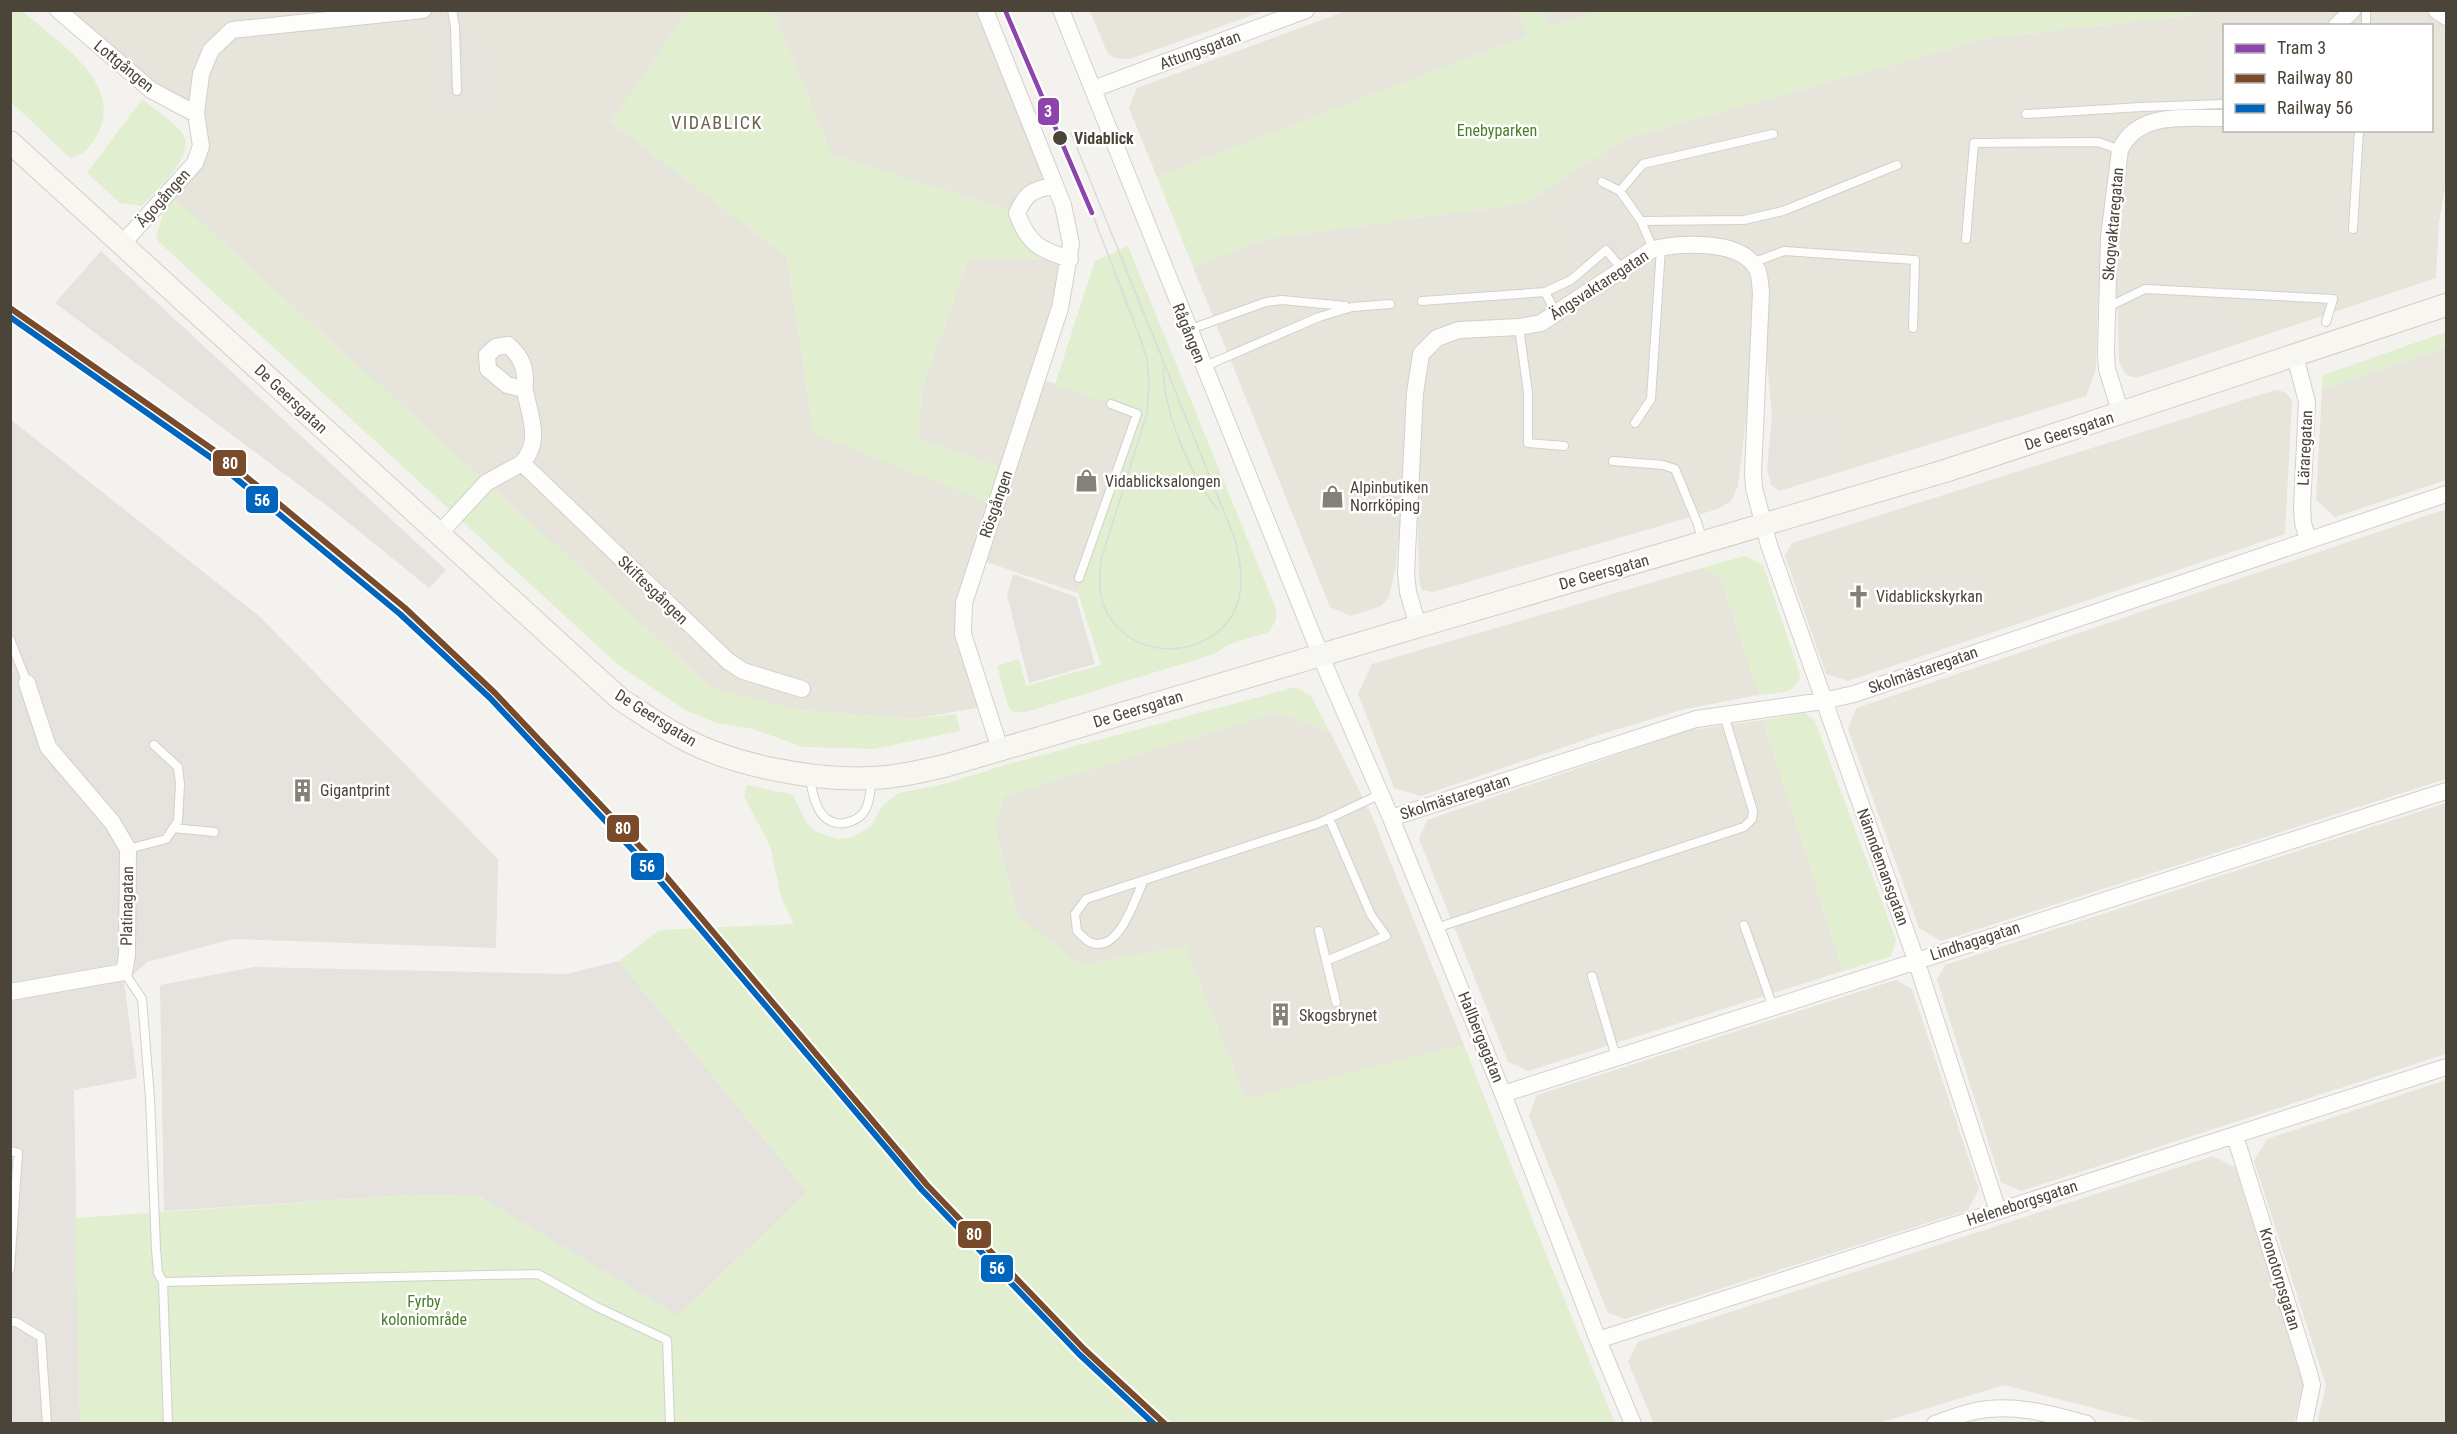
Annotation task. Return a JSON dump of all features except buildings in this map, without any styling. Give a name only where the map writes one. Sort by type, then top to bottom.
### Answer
[{"type":"main road","name":"De Geersgatan","points":[[10,142],[620,699],[687,741],[743,762],[809,775],[872,778],[907,774],[1000,750],[1945,471],[2446,305]]},
{"type":"street","name":"Lottgången","points":[[58,10],[151,90],[196,114]]},
{"type":"street","name":"Ägogången","points":[[122,244],[195,163],[201,146],[196,114],[201,74],[211,50],[231,30],[423,10]]},
{"type":"street","name":"Rösgången","points":[[985,10],[1056,185],[1071,244],[1070,259],[1055,324],[964,603],[963,634],[1000,750]]},
{"type":"street","name":"Rågången","points":[[1061,10],[1320,654]]},
{"type":"street","name":"Attungsgatan","points":[[1093,89],[1306,10]]},
{"type":"street","points":[[2338,24],[2353,10]]},
{"type":"street","name":"Skogvaktaregatan","points":[[2121,414],[2107,369],[2109,237],[2120,150],[2124,140],[2139,126],[2156,120],[2223,118]]},
{"type":"street","points":[[1056,185],[1034,190],[1023,200],[1017,213],[1030,240],[1043,251],[1070,259]]},
{"type":"street","name":"Ängsvaktaregatan","points":[[1418,626],[1408,592],[1406,573],[1415,393],[1421,354],[1437,338],[1459,330],[1519,327],[1541,323],[1657,248],[1674,244],[1729,248],[1746,256],[1752,263]]},
{"type":"street","points":[[1752,263],[1758,270],[1761,292],[1753,473],[1754,488],[1764,525]]},
{"type":"street","name":"Läraregatan","points":[[2295,356],[2305,387],[2307,402],[2302,507],[2303,524],[2308,540]]},
{"type":"street","points":[[438,535],[486,483],[522,463],[528,456],[534,438],[531,408],[524,390]]},
{"type":"street","name":"Skiftesgången","points":[[522,463],[728,661],[743,671],[802,689]]},
{"type":"street","name":"Skolmästaregatan","points":[[1391,818],[1696,719],[1823,701],[1865,690],[2446,494]]},
{"type":"street","name":"Nämndemansgatan","points":[[1764,525],[1823,701],[1916,960],[1998,1211]]},
{"type":"street","name":"Hallbergagatan","points":[[1320,654],[1436,928],[1633,1424]]},
{"type":"street","name":"Platinagatan","points":[[27,683],[48,747],[112,822],[128,849],[127,955],[124,972]]},
{"type":"street","name":"Lindhagagatan","points":[[1503,1094],[2446,790]]},
{"type":"street","points":[[10,992],[84,981],[124,972]]},
{"type":"street","name":"Heleneborgsgatan","points":[[1598,1340],[2446,1067]]},
{"type":"street","name":"Kronotorpsgatan","points":[[2235,1136],[2312,1385],[2304,1424]]},
{"type":"street","points":[[1935,1424],[1977,1411],[1999,1409],[2045,1413],[2087,1424]]},
{"type":"lane","points":[[452,10],[455,27],[457,92]]},
{"type":"lane","points":[[2026,114],[2141,106],[2223,104]]},
{"type":"lane","points":[[2141,106],[2156,120]]},
{"type":"lane","points":[[2353,229],[2359,132]]},
{"type":"lane","points":[[1620,191],[1643,164],[1773,134]]},
{"type":"lane","points":[[1966,239],[1974,143],[2098,142],[2120,150]]},
{"type":"lane","points":[[1641,221],[1744,220],[1784,211],[1897,165]]},
{"type":"lane","points":[[1602,182],[1620,191],[1657,248],[1651,399],[1635,423]]},
{"type":"lane","points":[[1422,301],[1545,292],[1571,280],[1606,250],[1622,269]]},
{"type":"lane","points":[[1752,263],[1784,251],[1915,260],[1912,328]]},
{"type":"lane","points":[[2107,307],[2145,289],[2333,299],[2325,322]]},
{"type":"lane","points":[[1545,292],[1557,314]]},
{"type":"lane","points":[[1188,330],[1266,302],[1282,300],[1352,307]]},
{"type":"lane","points":[[1203,367],[1319,317],[1352,307],[1390,303]]},
{"type":"lane","points":[[1519,327],[1528,393],[1528,443],[1564,446]]},
{"type":"lane","points":[[1079,578],[1137,414],[1111,404]]},
{"type":"lane","points":[[1613,461],[1663,465],[1675,469],[1689,500],[1703,543]]},
{"type":"lane","points":[[10,639],[27,683]]},
{"type":"lane","points":[[1436,928],[1744,827],[1752,819],[1754,812],[1724,715]]},
{"type":"lane","points":[[128,849],[166,839],[178,821],[180,784],[178,767],[154,745]]},
{"type":"lane","points":[[809,775],[817,806],[826,819],[841,824],[858,820],[865,811],[872,778]]},
{"type":"lane","points":[[1143,882],[1117,937],[1105,944],[1091,943],[1077,932],[1076,914],[1086,899],[1143,882],[1329,818],[1381,794]]},
{"type":"lane","points":[[1326,961],[1386,936],[1371,915],[1329,818]]},
{"type":"lane","points":[[173,828],[214,832]]},
{"type":"lane","points":[[1744,926],[1773,1007]]},
{"type":"lane","points":[[1319,931],[1336,1002]]},
{"type":"lane","points":[[124,972],[142,999],[150,1098],[156,1249],[158,1273],[163,1282],[168,1424]]},
{"type":"lane","points":[[1592,976],[1616,1057]]},
{"type":"lane","points":[[10,1151],[18,1153],[10,1269]]},
{"type":"lane","points":[[163,1282],[538,1274],[610,1314],[667,1340],[670,1424]]},
{"type":"lane","points":[[10,1322],[16,1322],[41,1337],[47,1424]]},
{"type":"shaded area","points":[[1544,10],[1597,11],[1550,28]]},
{"type":"shaded area","points":[[58,11],[688,11],[611,122],[787,257],[814,434],[1008,470],[918,439],[922,388],[969,258],[1070,259],[1039,378],[1137,414],[1078,593],[977,559],[964,603],[988,706],[913,719],[799,710],[713,689],[169,194],[195,163],[196,114]]},
{"type":"shaded area","points":[[773,11],[985,11],[1055,185],[1017,213],[832,155]]},
{"type":"shaded area","points":[[1090,11],[1264,11],[1130,59],[1123,59],[1114,58],[1107,52]]},
{"type":"shaded area","points":[[1346,11],[1518,11],[1526,36],[1157,177],[1129,108],[1137,88]]},
{"type":"shaded area","points":[[2202,11],[2446,11],[2446,182],[2439,222],[2436,278],[2139,377],[2132,377],[2126,375],[2119,361],[2117,297],[2109,239],[2098,300],[2096,369],[2086,396],[1779,491],[1771,485],[1767,469],[1772,415],[1761,296],[1738,486],[1731,501],[1718,509],[1433,592],[1422,590],[1419,580],[1414,400],[1395,571],[1389,597],[1381,606],[1351,616],[1330,607],[1193,267],[1266,239],[1525,203],[1627,138],[1988,38],[2195,15]]},
{"type":"shaded area","points":[[466,26],[468,45],[482,43],[489,108],[440,113],[431,30]]},
{"type":"shaded area","points":[[1593,188],[1629,239],[1612,257],[1601,241],[1580,249],[1554,213]]},
{"type":"shaded area","points":[[101,251],[446,570],[429,588],[330,508],[55,303]]},
{"type":"shaded area","points":[[2185,302],[2190,316],[2222,306],[2231,341],[2133,374],[2130,320]]},
{"type":"shaded area","points":[[2446,347],[2446,480],[2335,517],[2316,500],[2322,389]]},
{"type":"shaded area","points":[[2275,390],[2285,392],[2292,400],[2285,534],[1848,681],[1826,674],[1785,556],[1792,543]]},
{"type":"shaded area","points":[[1773,416],[1842,421],[1842,462],[1774,482],[1768,469]]},
{"type":"shaded area","points":[[10,419],[259,616],[498,859],[496,948],[233,939],[147,962],[124,983],[137,1078],[74,1090],[80,1423],[11,1423]]},
{"type":"shaded area","points":[[2446,509],[2446,779],[1941,941],[1919,928],[1848,729],[1856,708]]},
{"type":"shaded area","points":[[1702,568],[1721,578],[1759,695],[1685,709],[1602,734],[1421,796],[1394,788],[1358,694],[1372,664]]},
{"type":"shaded area","points":[[1013,574],[1076,597],[1095,664],[1029,683],[1007,595]]},
{"type":"shaded area","points":[[134,710],[191,757],[189,784],[161,783],[164,796],[131,798],[117,791],[96,767],[98,741]]},
{"type":"shaded area","points":[[1277,712],[1330,732],[1372,816],[1464,1045],[1246,1099],[1185,946],[1081,965],[1018,917],[994,825],[1004,796]]},
{"type":"shaded area","points":[[1763,720],[1843,971],[1528,1071],[1508,1062],[1419,839],[1427,820],[1689,730]]},
{"type":"shaded area","points":[[2446,803],[2446,1054],[2021,1191],[2001,1182],[1937,980],[1945,965]]},
{"type":"shaded area","points":[[619,961],[807,1192],[678,1316],[479,1196],[410,1195],[164,1211],[160,985],[254,967],[567,974]]},
{"type":"shaded area","points":[[1896,980],[1912,989],[1979,1189],[1968,1210],[1625,1319],[1608,1313],[1529,1116],[1537,1095]]},
{"type":"shaded area","points":[[2446,1080],[2446,1423],[2317,1423],[2326,1385],[2254,1161],[2267,1139]]},
{"type":"shaded area","points":[[2213,1156],[2235,1167],[2304,1382],[2294,1423],[2151,1423],[2004,1385],[1879,1423],[1654,1424],[1628,1362],[1638,1342]]},
{"type":"green space","points":[[10,11],[22,11],[52,35],[83,64],[95,81],[102,98],[103,116],[95,139],[79,155],[70,158],[11,102]]},
{"type":"green space","points":[[688,11],[773,11],[832,155],[1017,213],[1022,227],[1070,259],[969,258],[922,388],[918,439],[1009,470],[996,505],[814,434],[787,257],[611,122]]},
{"type":"green space","name":"Enebyparken","points":[[1518,11],[1544,11],[1550,27],[1597,11],[2202,11],[2195,15],[1988,38],[1627,138],[1525,203],[1266,239],[1193,267],[1157,177],[1526,36]]},
{"type":"green space","points":[[142,99],[178,128],[185,142],[180,162],[142,206],[120,203],[87,173]]},
{"type":"green space","points":[[169,194],[713,689],[799,710],[913,719],[956,714],[960,731],[874,749],[803,747],[753,729],[716,723],[687,711],[617,664],[160,243],[156,237]]},
{"type":"green space","points":[[1128,246],[1276,609],[1276,620],[1269,632],[1230,644],[1214,654],[1026,712],[1013,712],[1008,706],[997,666],[1019,659],[1026,686],[1101,665],[1078,593],[1137,414],[1055,384],[1095,261]]},
{"type":"green space","points":[[2446,332],[2446,347],[2322,389],[2323,375]]},
{"type":"green space","points":[[1745,556],[1763,565],[1800,674],[1795,686],[1785,692],[1759,695],[1721,578],[1702,568]]},
{"type":"green space","name":"Fyrby koloniområde","points":[[1296,687],[1311,696],[1330,732],[1277,712],[1004,796],[994,826],[1018,916],[1081,965],[1185,946],[1246,1099],[1464,1045],[1615,1423],[80,1423],[75,1218],[410,1195],[479,1196],[678,1315],[807,1192],[619,961],[659,930],[794,924],[782,900],[770,846],[744,796],[747,785],[793,795],[806,822],[815,831],[837,839],[852,837],[871,826],[883,805],[899,793],[948,783],[1005,765]]},
{"type":"green space","points":[[1805,713],[1815,721],[1896,940],[1891,956],[1843,971],[1763,720]]},
{"type":"tram line","name":"3","points":[[1005,10],[1092,213]]},
{"type":"tram line","points":[[1071,133],[1237,546],[1241,583],[1239,598],[1230,618],[1216,633],[1198,643],[1178,648],[1158,648],[1138,642],[1120,630],[1107,613],[1101,594],[1101,560],[1147,413],[1149,381],[1147,359],[1139,335],[1092,213]]},
{"type":"tram line","points":[[1163,369],[1168,405],[1181,444],[1199,481],[1219,511]]},
{"type":"rail line","name":"80","points":[[10,308],[215,451],[405,608],[495,693],[648,855],[927,1185],[1084,1349],[1165,1424]]},
{"type":"rail line","name":"56","points":[[10,317],[210,457],[400,614],[490,698],[642,860],[922,1190],[1079,1354],[1154,1424]]},
{"type":"place","name":"Vidablick","points":[[1060,138]]},
{"type":"place","name":"Vidablicksalongen","points":[[1087,481]]},
{"type":"place","name":"Alpinbutiken Norrköping","points":[[1332,496]]},
{"type":"place","name":"Vidablickskyrkan","points":[[1858,596]]},
{"type":"place","name":"Gigantprint","points":[[302,790]]},
{"type":"place","name":"Skogsbrynet","points":[[1281,1015]]},
{"type":"district","name":"VIDABLICK","points":[[717,122]]}]
